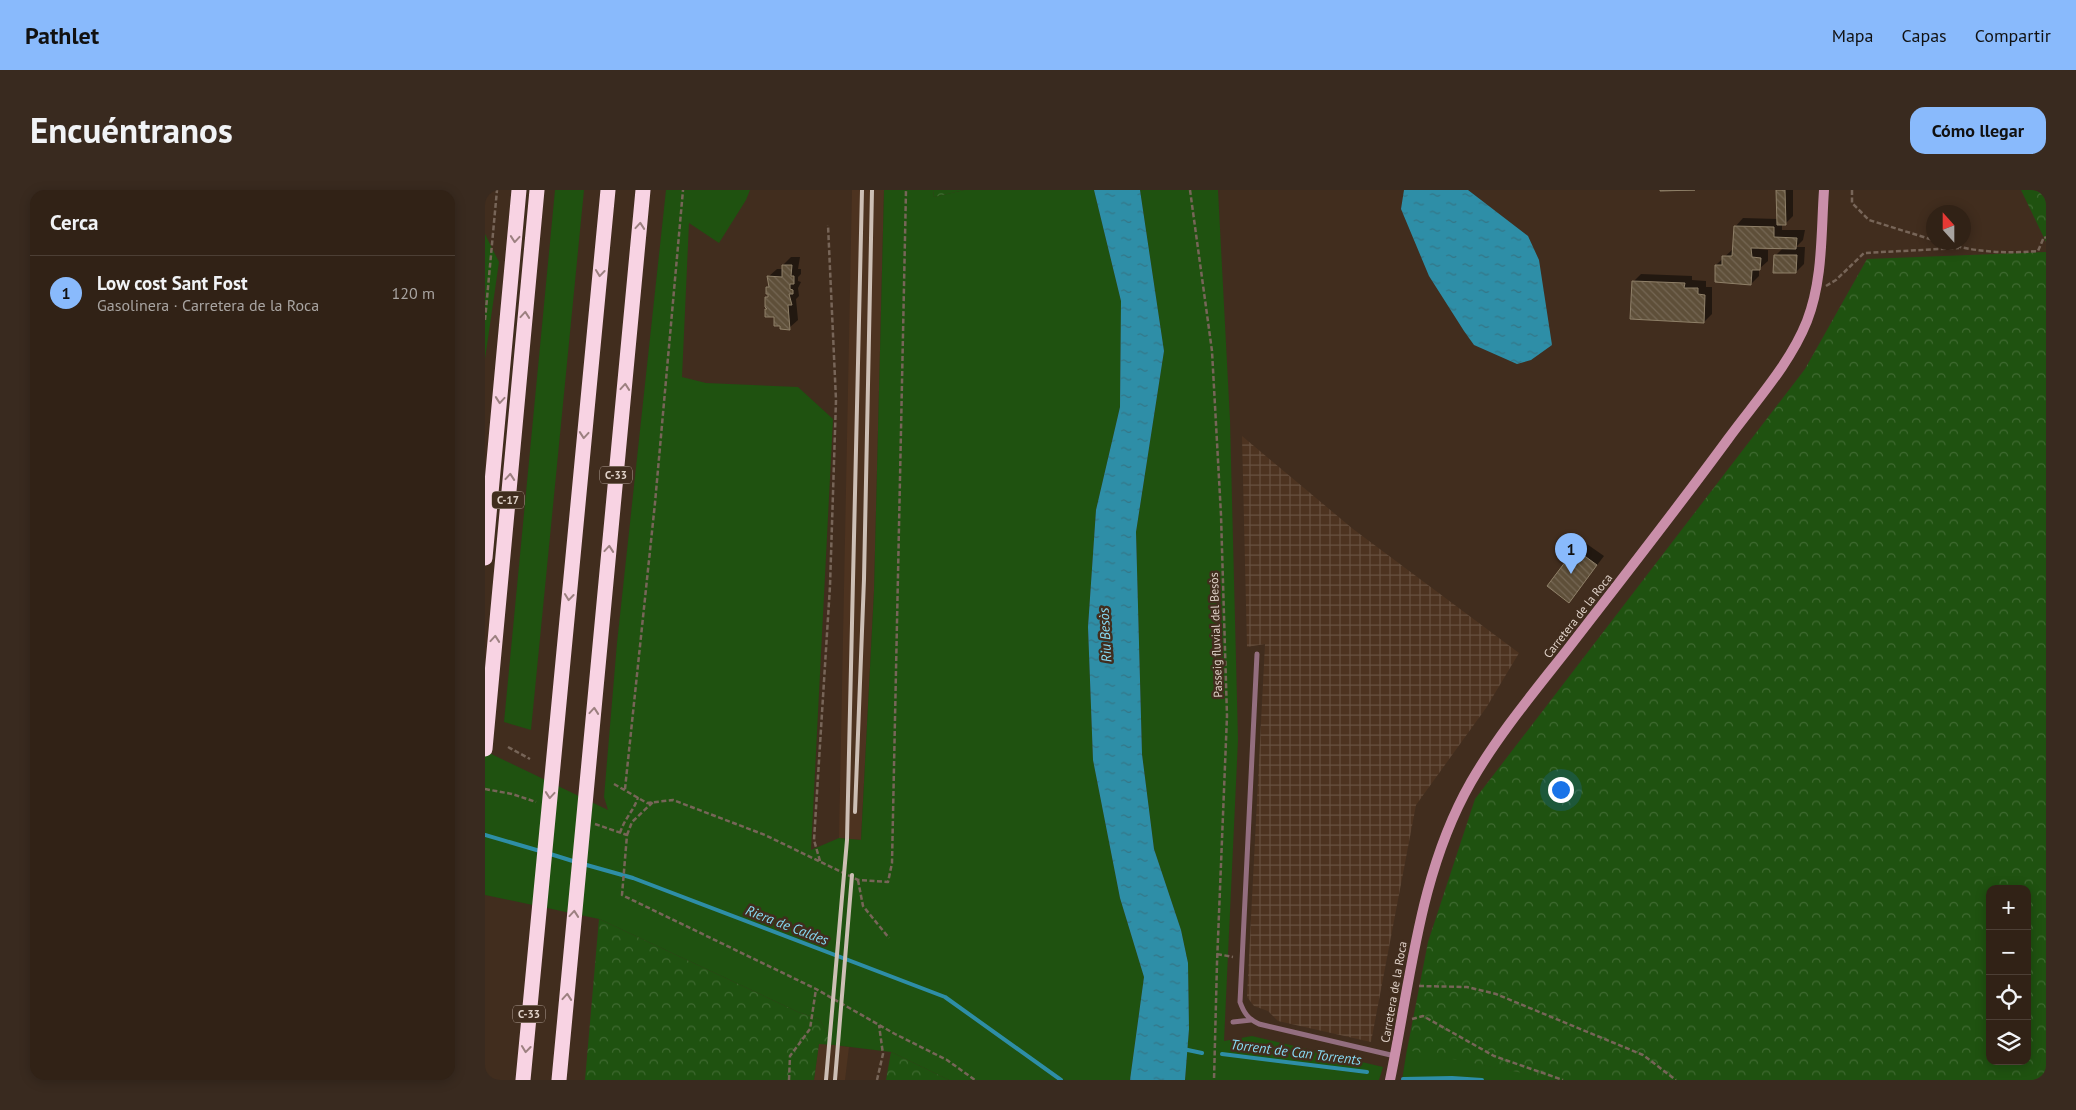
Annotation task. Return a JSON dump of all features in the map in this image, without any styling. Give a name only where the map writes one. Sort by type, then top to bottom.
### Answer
[{"type":"highway","name":"C-17","points":[[485,558],[519,190]]},
{"type":"highway","name":"C-33","points":[[523,1080],[608,190]]},
{"type":"highway","name":"C-33","points":[[559,1080],[643,190]]},
{"type":"highway","name":"C-17","points":[[485,749],[537,191]]},
{"type":"street","name":"Carretera de la Roca","points":[[1390,1080],[1422,912],[1438,856],[1459,805],[1472,780],[1528,701],[1685,498],[1791,353],[1807,319],[1816,291],[1824,190]]},
{"type":"lane","points":[[1251,1020],[1243,1011],[1240,1002],[1257,654]]},
{"type":"lane","points":[[1233,1022],[1251,1020],[1312,1038],[1395,1056]]},
{"type":"path","points":[[485,320],[497,190]]},
{"type":"path","points":[[625,789],[655,503],[683,190]]},
{"type":"path","points":[[613,784],[647,803],[673,800],[765,835],[858,880],[888,882],[892,863],[906,190]]},
{"type":"path","name":"Passeig fluvial del Besòs","points":[[1190,190],[1212,351],[1221,525],[1227,716],[1214,1080]]},
{"type":"path","points":[[1852,190],[1852,203],[1869,220],[1926,238]]},
{"type":"path","points":[[820,861],[814,840],[830,586],[835,400],[828,225]]},
{"type":"path","points":[[1971,249],[2014,253],[2038,251],[2044,237],[2046,238]]},
{"type":"path","points":[[1816,291],[1836,280],[1864,253],[1926,250]]},
{"type":"path","points":[[507,747],[530,759]]},
{"type":"path","points":[[485,789],[512,794],[539,804]]},
{"type":"path","points":[[620,833],[627,815],[635,807],[638,797]]},
{"type":"path","points":[[653,802],[632,822],[627,835],[622,896],[816,989],[879,1025],[947,1060],[975,1080]]},
{"type":"path","points":[[593,823],[627,835]]},
{"type":"path","points":[[858,880],[863,906],[889,938]]},
{"type":"path","points":[[1217,954],[1242,959]]},
{"type":"path","points":[[1407,986],[1467,987],[1496,994],[1643,1055],[1676,1080]]},
{"type":"path","points":[[789,1080],[790,1056],[810,1029],[816,989]]},
{"type":"path","points":[[1401,1021],[1423,1016],[1494,1056],[1563,1080]]},
{"type":"path","points":[[877,1080],[883,1054],[879,1025]]},
{"type":"shaded area","points":[[852,190],[884,190],[874,591],[861,840],[839,838]]},
{"type":"shaded area","points":[[1242,436],[1353,529],[1519,653],[1486,708],[1416,805],[1371,1042],[1278,1021],[1268,1011],[1254,1006],[1247,997],[1265,644],[1247,647]]},
{"type":"shaded area","points":[[819,1043],[849,1047],[845,1080],[814,1080]]},
{"type":"green space","points":[[555,190],[584,190],[531,730],[504,722]]},
{"type":"green space","points":[[666,190],[750,190],[746,200],[719,243],[689,223],[682,377],[706,383],[798,387],[833,419],[811,850],[839,838],[861,840],[874,591],[884,190],[933,190],[934,197],[964,190],[1094,190],[1121,301],[1120,407],[1096,510],[1088,627],[1093,760],[1120,898],[1144,977],[1130,1080],[949,1080],[891,1052],[834,1045],[819,1019],[798,1012],[599,919],[485,895],[485,751],[608,810],[604,797],[617,643]]},
{"type":"green space","points":[[933,190],[964,190],[934,197]]},
{"type":"green space","points":[[1140,190],[1218,190],[1230,420],[1238,740],[1224,1041],[1252,1036],[1383,1067],[1379,1080],[1185,1080],[1189,1029],[1188,963],[1181,930],[1154,849],[1142,754],[1136,532],[1164,351]]},
{"type":"green space","points":[[2021,190],[2046,190],[2046,242]]},
{"type":"green space","points":[[485,234],[499,262],[485,359]]},
{"type":"green space","points":[[2046,252],[2046,1080],[1557,1080],[1407,1050],[1428,942],[1475,799],[1805,369],[1867,259]]},
{"type":"green space","points":[[599,919],[798,1012],[819,1019],[834,1045],[819,1044],[814,1080],[585,1080]]},
{"type":"green space","points":[[1407,1049],[1558,1080],[1402,1080]]},
{"type":"green space","points":[[891,1052],[949,1080],[886,1080]]},
{"type":"water","name":"Riu Besòs","points":[[1094,190],[1140,190],[1164,351],[1136,532],[1142,754],[1154,849],[1181,930],[1188,963],[1189,1029],[1185,1080],[1130,1080],[1144,977],[1120,898],[1093,760],[1088,627],[1096,510],[1120,407],[1121,301]]},
{"type":"water","points":[[1404,190],[1468,190],[1528,236],[1539,260],[1552,345],[1531,360],[1517,364],[1474,345],[1429,276],[1401,209]]},
{"type":"building","points":[[1660,190],[1695,190],[1660,191]]},
{"type":"building","points":[[1776,190],[1785,190],[1786,225],[1777,225]]},
{"type":"building","points":[[1734,226],[1774,227],[1774,237],[1797,238],[1796,249],[1751,248],[1752,257],[1761,258],[1760,270],[1752,270],[1751,285],[1715,282],[1715,265],[1722,265],[1722,256],[1732,256]]},
{"type":"building","points":[[1774,255],[1797,255],[1796,273],[1773,273]]},
{"type":"building","points":[[782,265],[792,265],[791,276],[794,276],[794,284],[790,284],[793,294],[789,294],[792,305],[788,305],[790,330],[774,326],[774,317],[765,317],[765,309],[767,309],[765,307],[765,297],[768,297],[766,287],[769,287],[767,276],[782,277]]},
{"type":"building","points":[[1632,281],[1685,283],[1684,288],[1698,288],[1698,294],[1705,295],[1704,323],[1630,319]]},
{"type":"building","points":[[1575,549],[1597,565],[1569,603],[1547,586]]},
{"type":"waterway","name":"Riera de Caldes","points":[[485,835],[540,851]]},
{"type":"waterway","name":"Riera de Caldes","points":[[547,853],[576,862]]},
{"type":"waterway","name":"Riera de Caldes","points":[[583,864],[633,878],[945,997],[1061,1080]]},
{"type":"waterway","name":"Torrent de Can Torrents","points":[[1183,1049],[1202,1053]]},
{"type":"waterway","name":"Torrent de Can Torrents","points":[[1222,1054],[1367,1072]]},
{"type":"waterway","name":"Torrent de Can Torrents","points":[[1403,1079],[1452,1078],[1482,1080]]},
{"type":"railway","points":[[826,1080],[847,840],[862,190]]},
{"type":"railway","points":[[855,812],[864,579],[872,190]]},
{"type":"railway","points":[[835,1080],[852,875]]},
{"type":"place","name":"Low cost Sant Fost","points":[[1571,574]]}]
